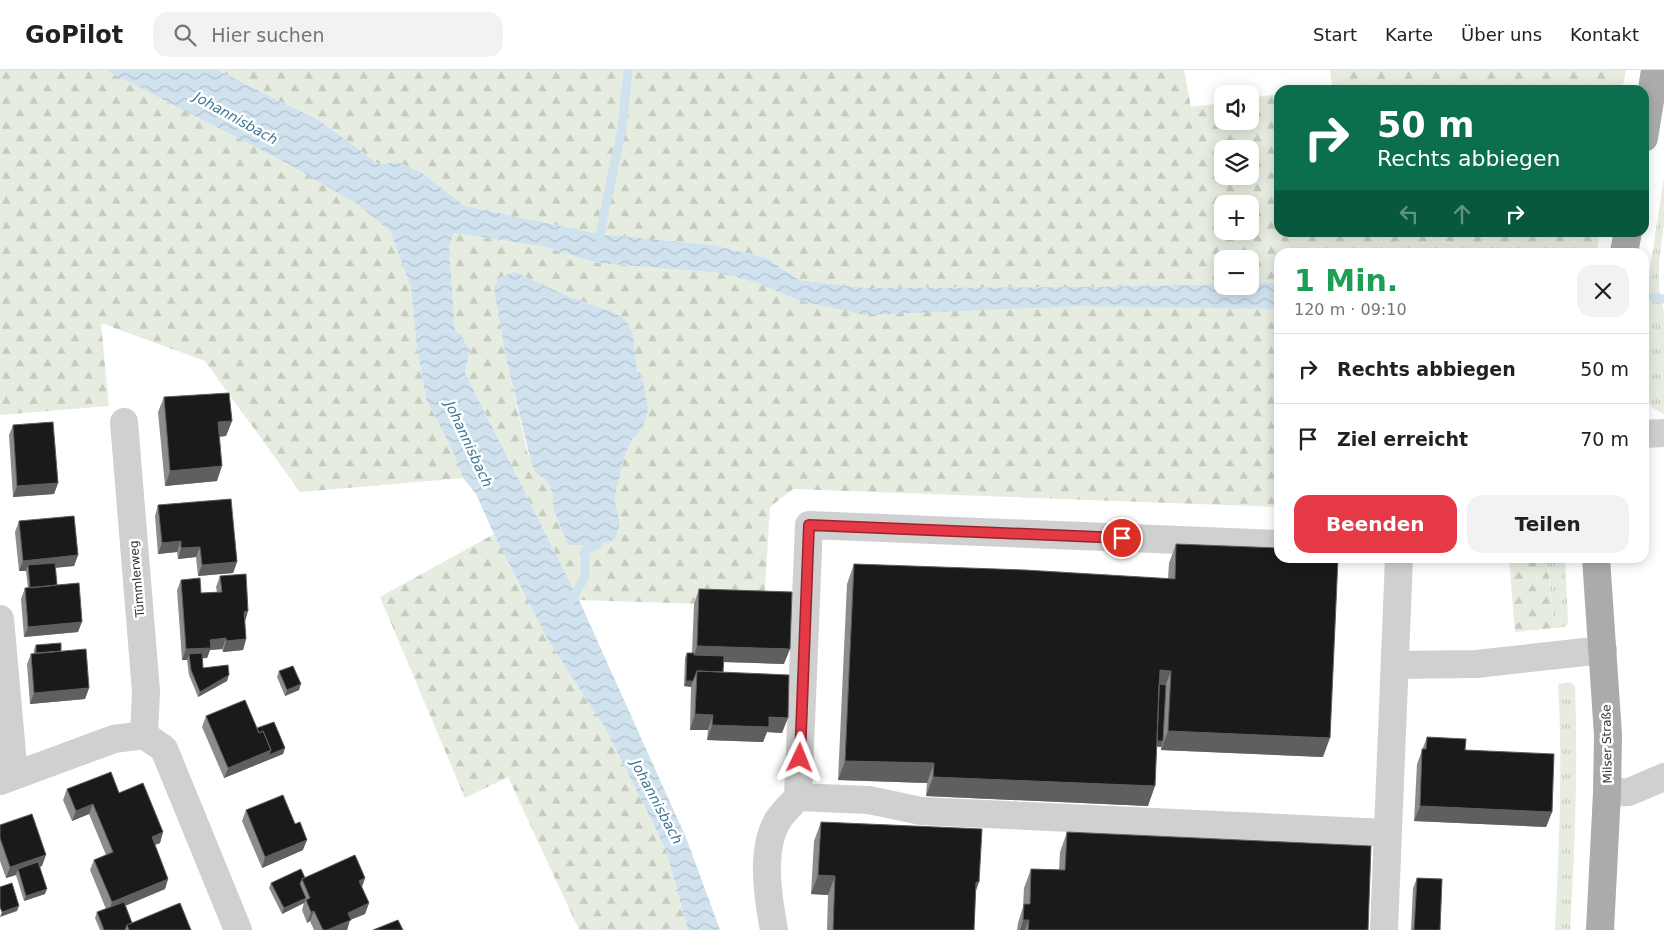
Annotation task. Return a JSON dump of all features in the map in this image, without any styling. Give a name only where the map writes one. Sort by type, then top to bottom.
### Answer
[{"type":"main road","points":[[1649,107],[1655,70]]},
{"type":"main road","name":"Milser Straße","points":[[1596,563],[1608,735],[1600,930]]},
{"type":"street","name":"Tümmlerweg","points":[[124,422],[146,691],[144,735]]},
{"type":"street","points":[[1649,434],[1664,433]]},
{"type":"street","points":[[774,930],[767,870],[768,847],[778,821],[798,797],[809,525],[1274,544]]},
{"type":"street","points":[[1384,930],[1399,563]]},
{"type":"street","points":[[0,619],[7,779],[114,739],[144,735],[164,749],[238,930]]},
{"type":"street","points":[[1395,665],[1476,664],[1603,650]]},
{"type":"street","points":[[1607,793],[1629,792],[1664,777]]},
{"type":"street","points":[[798,797],[869,800],[921,812],[1388,833]]},
{"type":"green space","points":[[0,70],[105,70],[288,164],[357,204],[390,231],[411,286],[417,348],[426,399],[451,447],[463,478],[300,492],[205,361],[101,323],[109,406],[0,415]]},
{"type":"green space","points":[[217,70],[1184,70],[1191,107],[1214,104],[1214,130],[1259,130],[1259,97],[1274,95],[1274,237],[1599,237],[1597,248],[1274,248],[1274,283],[1259,283],[1259,250],[1214,250],[1214,284],[866,288],[799,280],[767,258],[713,245],[600,234],[465,206],[421,172],[398,162],[379,164],[317,119]]},
{"type":"green space","points":[[1330,70],[1626,70],[1623,85],[1332,85]]},
{"type":"green space","points":[[1664,177],[1664,225],[1659,262],[1659,288],[1664,313],[1664,414],[1653,408],[1649,403],[1649,275]]},
{"type":"green space","points":[[454,233],[545,247],[597,263],[721,273],[760,284],[797,300],[1274,309],[1274,507],[793,489],[770,507],[764,606],[579,600],[465,373],[470,350],[455,329],[449,247]],"holes":[[[494,289],[567,296],[613,312],[633,335],[637,371],[643,381],[643,427],[632,440],[626,452],[616,490],[615,501],[620,524],[568,545],[554,511],[552,491],[531,462],[527,451],[507,363]]]},
{"type":"green space","points":[[494,534],[548,640],[607,731],[666,850],[688,930],[579,930],[508,777],[465,798],[380,597]]},
{"type":"green space","points":[[1509,563],[1548,563],[1554,628],[1515,632]]},
{"type":"green space","points":[[1548,563],[1565,563],[1568,622],[1565,627],[1554,628]]},
{"type":"green space","points":[[1570,682],[1575,686],[1576,777],[1570,930],[1555,930],[1560,776],[1558,684]]},
{"type":"water","name":"Johannisbach","points":[[105,70],[217,70],[317,119],[379,164],[398,162],[421,172],[465,206],[600,234],[713,245],[767,258],[799,280],[866,288],[1214,284],[1214,295],[1259,295],[1259,283],[1274,283],[1274,309],[1080,306],[865,315],[797,300],[760,284],[721,273],[597,263],[545,247],[454,233],[449,247],[455,329],[470,350],[465,373],[579,600],[687,840],[720,930],[688,930],[666,850],[607,731],[548,640],[494,534],[476,494],[463,478],[451,447],[426,399],[417,348],[411,287],[390,231],[357,204],[288,164]]},
{"type":"water","points":[[515,272],[567,296],[613,312],[626,320],[633,335],[637,371],[643,381],[648,410],[643,427],[632,440],[626,452],[615,501],[620,524],[615,539],[610,542],[592,545],[568,545],[554,511],[552,491],[545,479],[536,473],[531,462],[507,363],[494,289],[500,277]]},
{"type":"building","points":[[229,393],[232,421],[218,422],[222,466],[170,471],[164,397]]},
{"type":"building","points":[[53,422],[58,483],[17,486],[13,425]]},
{"type":"building","points":[[231,499],[237,562],[202,565],[200,547],[181,548],[181,541],[162,543],[158,505]]},
{"type":"building","points":[[74,516],[78,555],[23,561],[19,521]]},
{"type":"building","points":[[1176,544],[1274,548],[1274,563],[1338,563],[1330,738],[1168,731],[1171,671],[1160,670],[1155,786],[933,777],[934,763],[845,761],[854,564],[1025,570],[1175,579]]},
{"type":"building","points":[[55,563],[57,585],[30,588],[28,565]]},
{"type":"building","points":[[246,574],[248,611],[244,612],[246,639],[226,641],[226,638],[210,640],[211,648],[186,649],[181,580],[200,578],[201,593],[222,592],[220,576]]},
{"type":"building","points":[[79,583],[82,622],[28,627],[25,588]]},
{"type":"building","points":[[699,589],[792,592],[790,649],[697,646]]},
{"type":"building","points":[[61,643],[61,651],[36,653],[36,645]]},
{"type":"building","points":[[86,649],[89,688],[34,693],[31,654]]},
{"type":"building","points":[[202,653],[203,668],[228,665],[229,675],[200,692],[191,670],[189,654]]},
{"type":"building","points":[[687,653],[724,656],[723,672],[697,671],[693,681],[686,681]]},
{"type":"building","points":[[293,666],[301,684],[287,690],[279,671]]},
{"type":"building","points":[[697,671],[789,675],[788,718],[769,717],[769,727],[712,725],[713,715],[695,714]]},
{"type":"building","points":[[1159,684],[1166,685],[1163,741],[1157,741]]},
{"type":"building","points":[[245,700],[259,733],[263,731],[271,750],[228,768],[206,716]]},
{"type":"building","points":[[274,722],[285,748],[269,755],[271,750],[263,731],[259,733],[257,728]]},
{"type":"building","points":[[1427,737],[1466,739],[1465,750],[1554,754],[1552,812],[1420,806],[1422,749],[1426,749]]},
{"type":"building","points":[[111,772],[119,793],[143,783],[163,832],[152,837],[168,879],[112,902],[94,860],[113,852],[93,804],[76,811],[67,789]]},
{"type":"building","points":[[283,795],[295,824],[300,822],[307,840],[265,857],[246,810]]},
{"type":"building","points":[[32,814],[46,855],[10,867],[0,838],[0,825]]},
{"type":"building","points":[[821,822],[982,829],[979,882],[976,882],[974,930],[833,930],[835,876],[818,875]]},
{"type":"building","points":[[1067,832],[1371,846],[1368,930],[1028,930],[1029,920],[1023,920],[1024,904],[1030,904],[1031,869],[1065,870]]},
{"type":"building","points":[[355,855],[365,878],[359,881],[369,903],[348,913],[351,920],[323,930],[314,911],[311,912],[306,900],[310,898],[302,879]]},
{"type":"building","points":[[38,862],[47,889],[26,896],[18,869]]},
{"type":"building","points":[[301,869],[305,878],[302,879],[300,884],[306,898],[284,908],[271,883]]},
{"type":"building","points":[[1417,878],[1442,879],[1440,930],[1414,930]]},
{"type":"building","points":[[12,883],[19,906],[2,912],[0,907],[0,887]]},
{"type":"building","points":[[124,902],[132,923],[127,925],[125,930],[104,930],[97,912]]},
{"type":"building","points":[[180,903],[191,930],[129,930],[127,925]]},
{"type":"building","points":[[398,920],[403,930],[373,930]]},
{"type":"waterway","points":[[601,245],[600,234],[622,128],[628,70]]},
{"type":"waterway","points":[[1649,297],[1664,299]]},
{"type":"waterway","points":[[569,604],[585,577],[585,551],[597,545]]},
{"type":"route","points":[[800,758],[809,525],[1122,538]]}]
